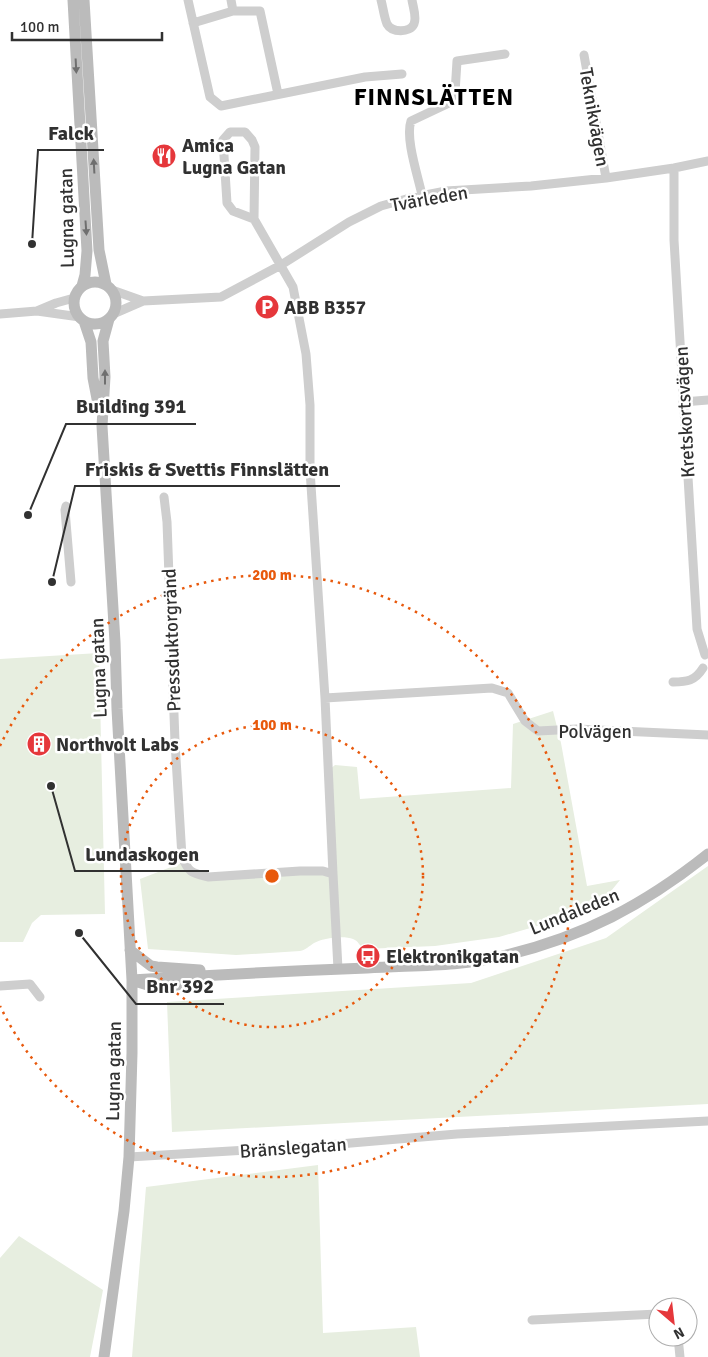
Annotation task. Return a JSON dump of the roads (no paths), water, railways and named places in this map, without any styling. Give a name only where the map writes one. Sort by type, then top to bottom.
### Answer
[{"type":"main road","name":"Lugna gatan","points":[[73,0],[87,251],[82,286]]},
{"type":"main road","name":"Lugna gatan","points":[[84,0],[99,250],[109,287]]},
{"type":"main road","points":[[94,281],[109,287],[116,302],[111,317],[99,323],[82,319],[74,306],[74,298],[82,286],[94,281]]},
{"type":"main road","name":"Lugna gatan","points":[[104,1357],[120,1248],[129,1157],[132,1053],[132,980],[102,426],[105,377],[103,341],[111,317]]},
{"type":"main road","name":"Lugna gatan","points":[[82,319],[91,342],[93,378],[102,426]]},
{"type":"main road","name":"Lundaleden","points":[[132,980],[467,962],[501,957],[571,936],[641,902],[676,880],[708,854]]},
{"type":"main road","name":"Lundaleden","points":[[130,950],[156,967],[219,970],[229,974]]},
{"type":"street","points":[[188,0],[210,97],[221,106],[365,77],[402,74]]},
{"type":"street","points":[[231,0],[233,11]]},
{"type":"street","points":[[381,0],[387,24],[391,29],[398,31],[408,30],[414,26],[415,19],[412,0]]},
{"type":"street","points":[[193,23],[233,11],[260,11],[278,94]]},
{"type":"street","points":[[422,195],[410,140],[409,128],[411,121],[447,104],[455,93],[457,61],[505,54]]},
{"type":"street","name":"Teknikvägen","points":[[584,55],[606,178]]},
{"type":"street","points":[[254,219],[233,211],[228,203],[223,140],[230,132],[245,132],[255,147],[254,219],[293,287],[306,354],[310,405],[310,470],[325,698],[338,969]]},
{"type":"street","name":"Tvärleden","points":[[111,317],[143,301],[221,297],[281,265],[349,222],[381,206],[422,195],[446,191],[530,186],[606,178],[708,161]]},
{"type":"street","name":"Kretskortsvägen","points":[[674,168],[674,240],[697,629],[706,655]]},
{"type":"street","name":"Tvärleden","points":[[109,287],[143,301]]},
{"type":"street","points":[[37,311],[74,298]]},
{"type":"street","points":[[0,314],[37,311],[82,319]]},
{"type":"street","points":[[683,402],[708,400]]},
{"type":"street","name":"Pressduktorgränd","points":[[164,497],[182,858],[187,869],[195,874],[208,877],[300,871],[323,871],[333,874]]},
{"type":"street","points":[[66,506],[71,582]]},
{"type":"street","points":[[673,682],[685,682],[697,678],[703,668]]},
{"type":"street","name":"Polvägen","points":[[325,698],[492,688],[508,693],[525,721],[538,731],[577,729],[708,736]]},
{"type":"street","points":[[0,986],[30,984],[40,997]]},
{"type":"street","name":"Bränslegatan","points":[[129,1157],[326,1145],[457,1134],[708,1121]]},
{"type":"street","points":[[532,1320],[648,1314]]},
{"type":"place","name":"Amica Lugna Gatan","points":[[164,156]]},
{"type":"place","name":"Falck","points":[[32,244]]},
{"type":"place","name":"ABB B357","points":[[267,307]]},
{"type":"place","name":"Building 391","points":[[28,515]]},
{"type":"place","name":"Friskis & Svettis Finnslätten","points":[[52,582]]},
{"type":"place","name":"Northvolt Labs","points":[[39,744]]},
{"type":"place","name":"Lundaskogen","points":[[51,786]]},
{"type":"place","name":"Bnr 392","points":[[79,933]]},
{"type":"place","name":"Elektronikgatan","points":[[368,956]]},
{"type":"district","name":"FINNSLÄTTEN","points":[[434,97]]}]
